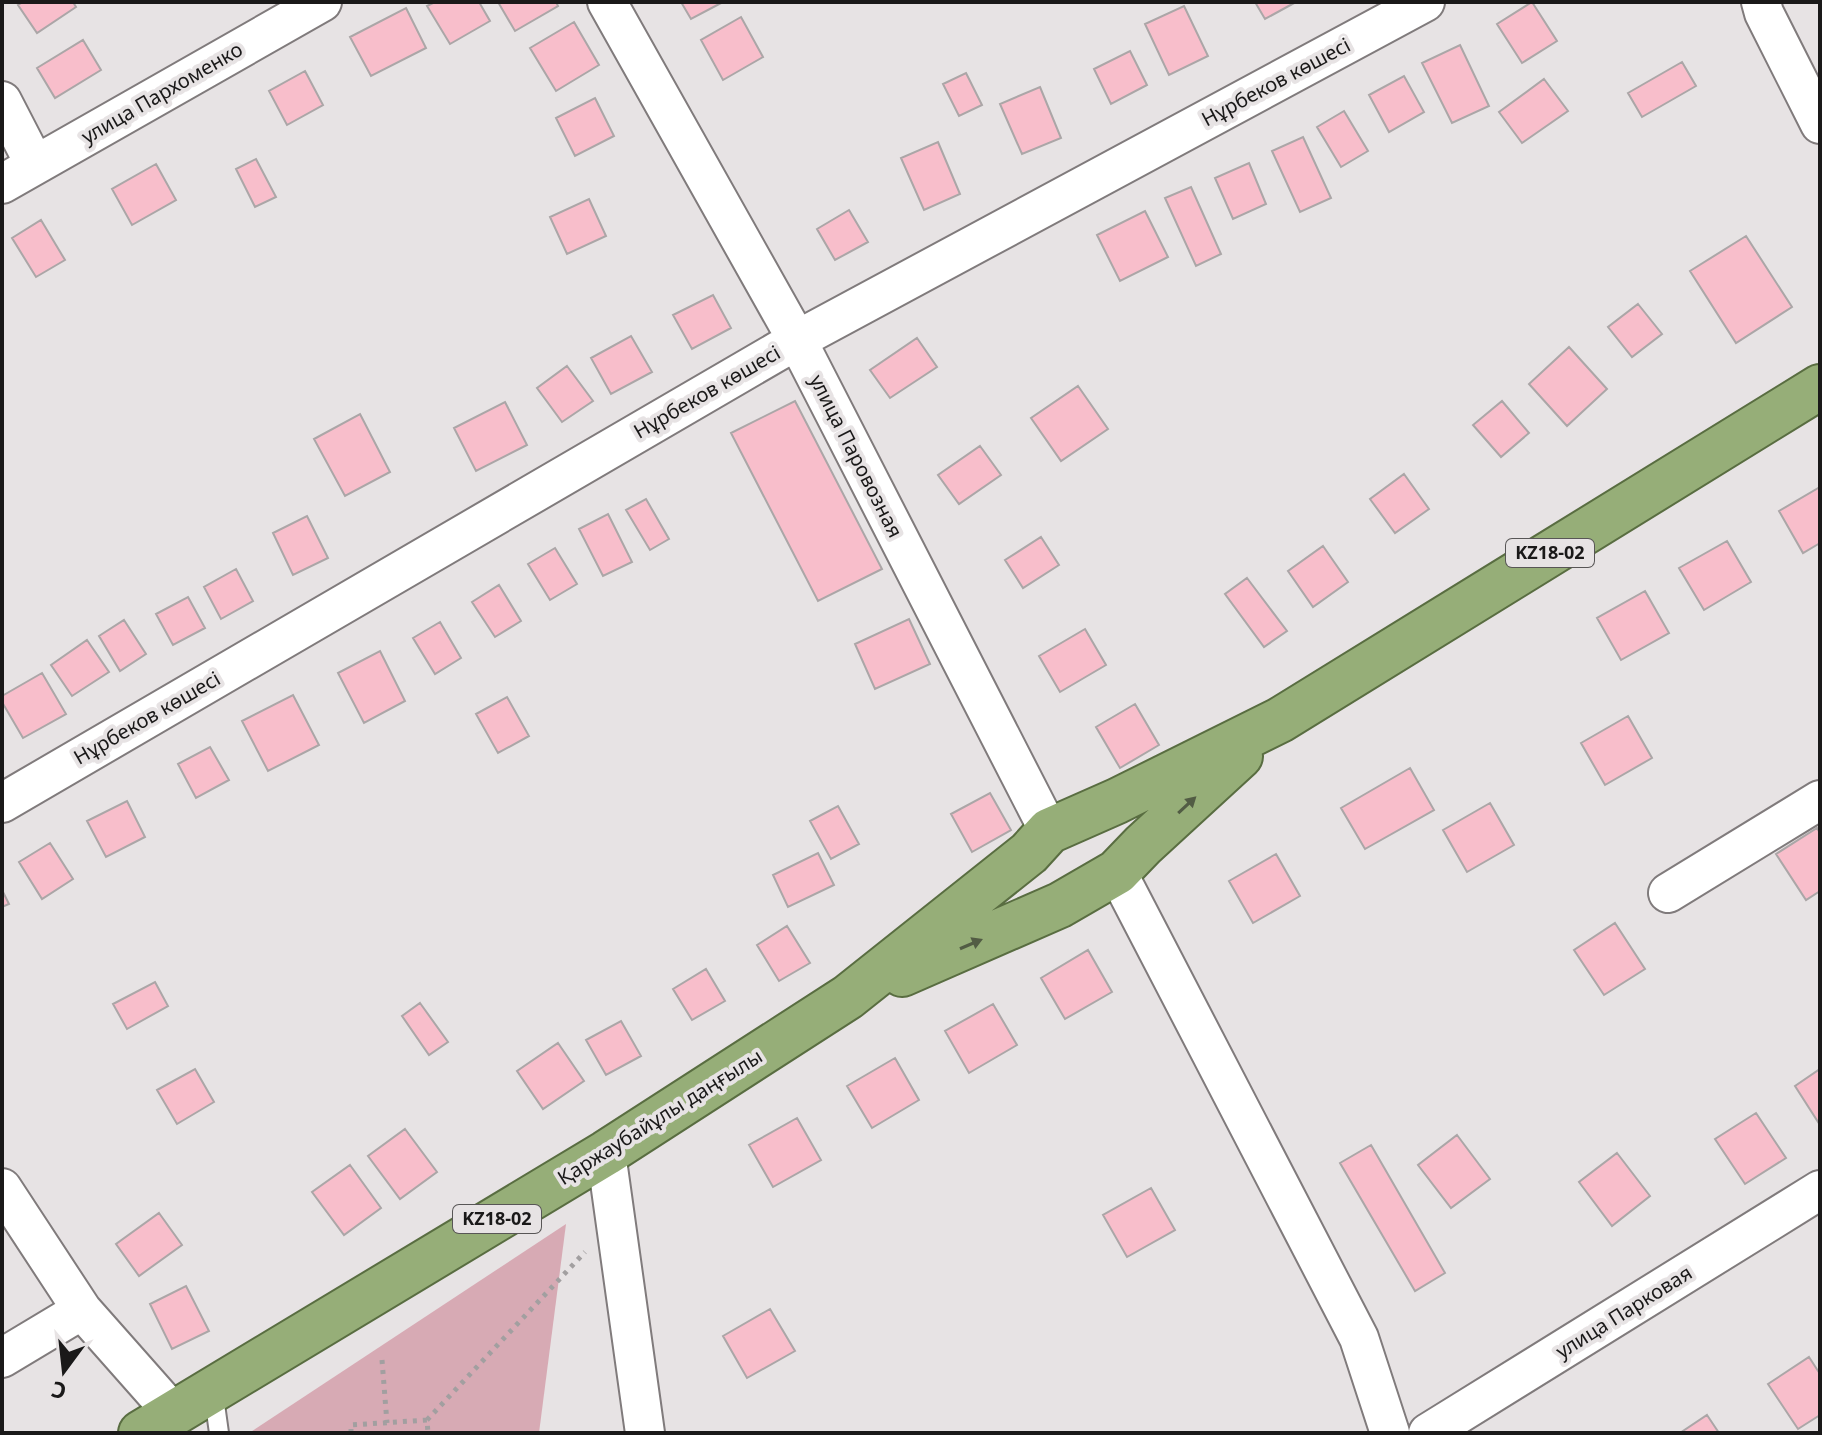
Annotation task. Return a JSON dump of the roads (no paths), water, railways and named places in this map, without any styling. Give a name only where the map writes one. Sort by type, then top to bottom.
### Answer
[{"type":"highway","name":"Қаржаубайұлы даңғылы","points":[[158,1424],[606,1153],[848,997],[1039,842],[1280,720],[1820,387]]},
{"type":"highway","name":"Қаржаубайұлы даңғылы","points":[[848,997],[1060,905],[1130,858],[1280,720]]},
{"type":"highway","points":[[1117,801],[1136,819],[1130,858]]},
{"type":"highway","points":[[1039,842],[1038,878],[1060,905]]},
{"type":"street","name":"улица Пархоменко","points":[[2,184],[322,2]]},
{"type":"street","name":"улица Паровозная","points":[[607,2],[797,340],[1039,842]]},
{"type":"street","name":"Нұрбеков көшесі","points":[[2,803],[797,340],[1425,2]]},
{"type":"street","points":[[1761,2],[1820,124]]},
{"type":"street","points":[[2,101],[35,165]]},
{"type":"street","points":[[1668,893],[1820,800]]},
{"type":"street","points":[[1130,858],[1359,1338],[1390,1433]]},
{"type":"street","points":[[606,1153],[645,1433]]},
{"type":"street","points":[[2,1188],[158,1424]]},
{"type":"street","name":"улица Парковая","points":[[1428,1433],[1820,1190]]},
{"type":"street","points":[[2,1358],[82,1310]]},
{"type":"lane","points":[[213,1390],[219,1433]]}]
